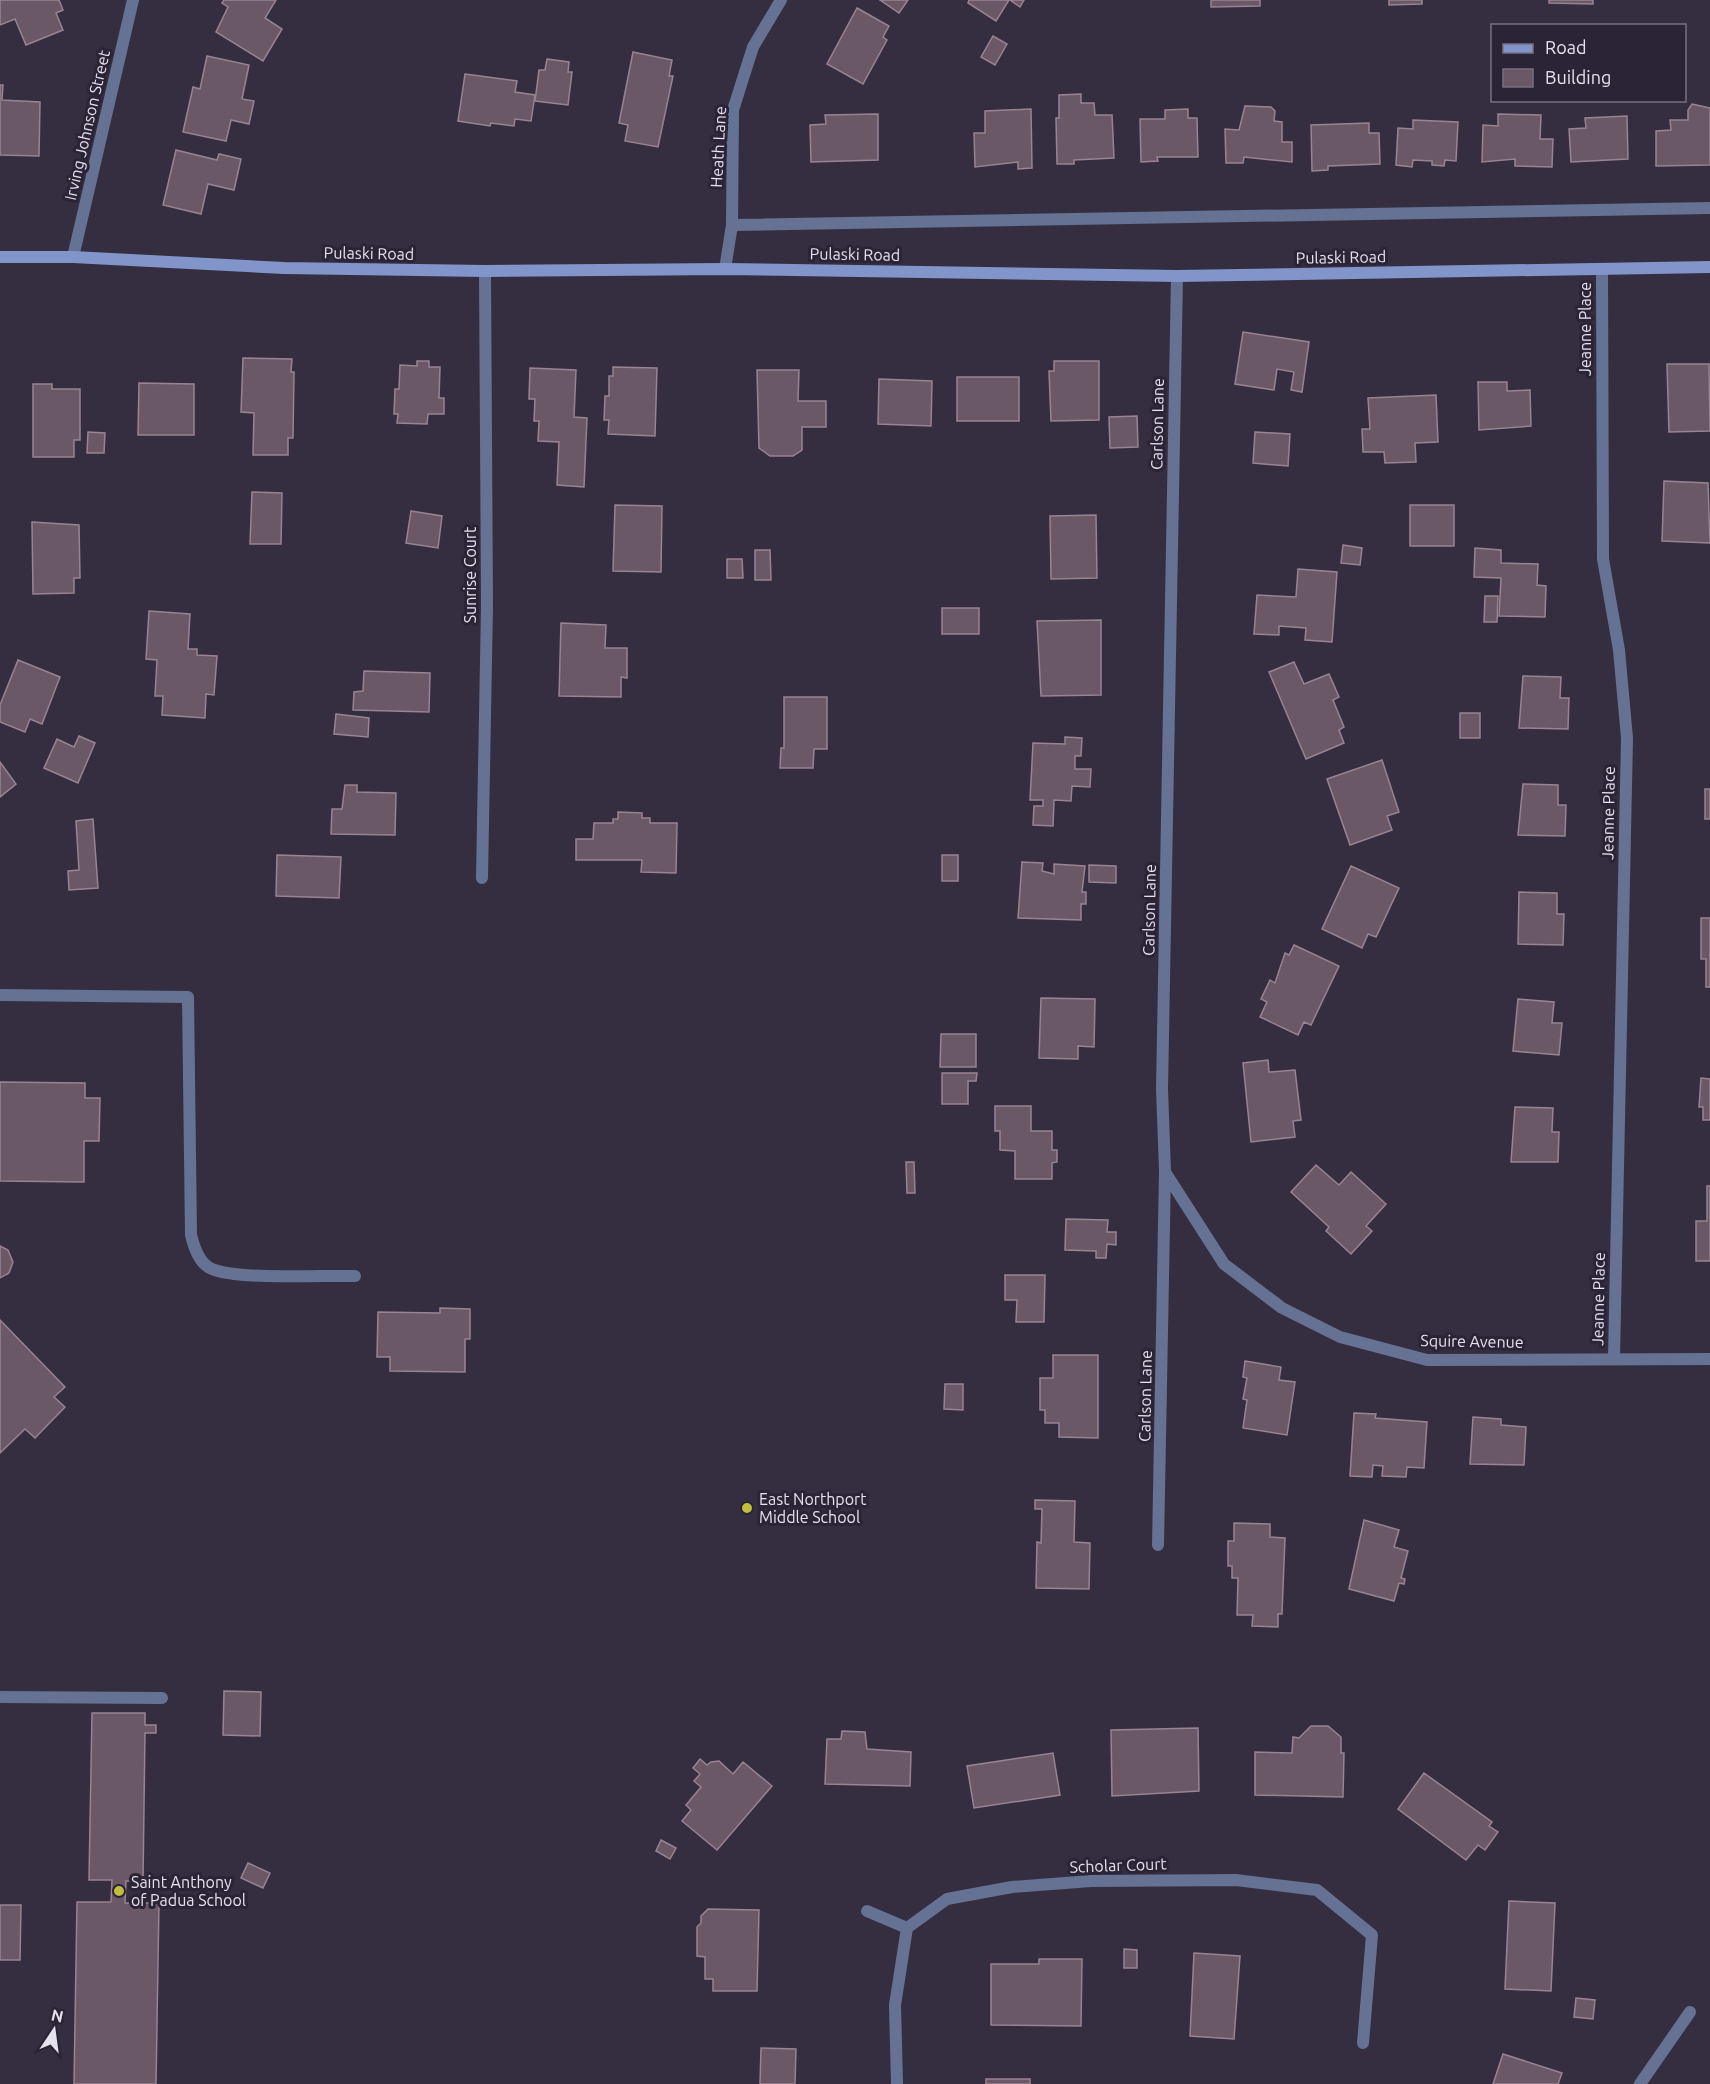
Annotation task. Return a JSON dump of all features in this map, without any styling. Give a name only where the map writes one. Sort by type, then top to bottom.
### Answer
[{"type":"main road","name":"Pulaski Road","points":[[0,257],[73,257],[284,268],[485,271],[725,269],[1177,276],[1602,271],[1710,267]]},
{"type":"street","name":"Irving Johnson Street","points":[[73,257],[133,0]]},
{"type":"street","name":"Heath Lane","points":[[725,269],[732,225],[733,110],[753,48],[782,0]]},
{"type":"street","points":[[732,225],[1710,208]]},
{"type":"street","name":"Sunrise Court","points":[[482,878],[487,606],[485,271]]},
{"type":"street","name":"Jeanne Place","points":[[1602,271],[1603,559],[1619,650],[1627,738],[1614,1358]]},
{"type":"street","name":"Carlson Lane","points":[[1158,1545],[1165,1171],[1162,1077],[1177,276]]},
{"type":"street","points":[[0,995],[188,997],[191,1235],[194,1251],[210,1269],[234,1274],[355,1276]]},
{"type":"street","name":"Squire Avenue","points":[[1165,1171],[1224,1264],[1281,1308],[1340,1337],[1427,1360],[1710,1359]]},
{"type":"street","points":[[0,1697],[162,1698]]},
{"type":"street","name":"Scholar Court","points":[[907,1928],[947,1899],[1012,1887],[1091,1881],[1236,1880],[1317,1890],[1372,1935],[1362,2043]]},
{"type":"street","points":[[867,1911],[907,1928],[895,2005],[897,2084]]},
{"type":"street","points":[[1640,2084],[1690,2012]]},
{"type":"building","points":[[0,0],[59,0],[63,10],[56,13],[63,30],[26,45],[15,19],[0,25]]},
{"type":"building","points":[[224,0],[276,0],[265,18],[282,29],[263,61],[216,32],[228,7],[222,3]]},
{"type":"building","points":[[880,0],[908,0],[899,13]]},
{"type":"building","points":[[969,0],[1009,0],[996,21],[968,3]]},
{"type":"building","points":[[1010,0],[1024,0],[1020,7]]},
{"type":"building","points":[[1211,0],[1260,0],[1260,6],[1211,7]]},
{"type":"building","points":[[1389,0],[1422,0],[1422,4],[1389,5]]},
{"type":"building","points":[[1549,0],[1593,0],[1593,4],[1549,3]]},
{"type":"building","points":[[857,8],[889,26],[883,37],[887,40],[863,84],[827,64]]},
{"type":"building","points":[[993,36],[1007,44],[995,65],[981,57]]},
{"type":"building","points":[[633,52],[672,60],[669,76],[673,76],[658,147],[625,141],[628,125],[619,123]]},
{"type":"building","points":[[207,56],[249,65],[242,99],[254,101],[249,124],[231,120],[226,141],[183,132],[193,87],[200,89]]},
{"type":"building","points":[[547,59],[569,62],[568,72],[572,72],[568,105],[535,101],[539,70],[545,70]]},
{"type":"building","points":[[465,74],[517,81],[515,92],[535,95],[531,121],[515,119],[514,126],[491,123],[490,126],[458,121]]},
{"type":"building","points":[[0,85],[3,85],[2,100],[40,102],[39,156],[0,155]]},
{"type":"building","points":[[1081,94],[1081,103],[1094,103],[1095,115],[1112,115],[1114,158],[1074,160],[1074,164],[1057,164],[1056,118],[1059,118],[1059,95]]},
{"type":"building","points":[[1692,104],[1710,108],[1710,165],[1656,166],[1656,131],[1671,130],[1670,120],[1688,120],[1688,110]]},
{"type":"building","points":[[1245,106],[1271,107],[1275,111],[1274,121],[1282,122],[1282,142],[1292,142],[1292,162],[1244,157],[1243,163],[1226,163],[1225,129],[1239,130]]},
{"type":"building","points":[[1031,109],[1032,168],[1018,169],[1018,162],[975,167],[974,133],[985,133],[985,111]]},
{"type":"building","points":[[1188,109],[1188,118],[1197,118],[1198,157],[1157,157],[1158,161],[1141,162],[1140,119],[1165,119],[1165,110]]},
{"type":"building","points":[[878,114],[878,160],[811,162],[810,125],[826,124],[825,115]]},
{"type":"building","points":[[1498,114],[1541,115],[1540,139],[1553,139],[1552,167],[1515,166],[1515,159],[1482,162],[1483,125],[1498,126]]},
{"type":"building","points":[[1627,116],[1628,159],[1571,162],[1569,129],[1586,128],[1585,118]]},
{"type":"building","points":[[1413,120],[1458,122],[1456,161],[1445,160],[1444,166],[1432,165],[1432,161],[1413,160],[1412,167],[1396,165],[1398,128],[1413,129]]},
{"type":"building","points":[[1369,123],[1369,133],[1379,133],[1380,164],[1328,166],[1328,170],[1312,171],[1311,125]]},
{"type":"building","points":[[176,150],[217,160],[219,154],[241,159],[234,190],[208,184],[201,214],[163,205]]},
{"type":"building","points":[[1243,332],[1309,342],[1302,392],[1291,390],[1294,372],[1277,369],[1274,390],[1235,384]]},
{"type":"building","points":[[243,358],[292,359],[291,372],[294,372],[293,438],[288,438],[288,455],[253,455],[254,413],[241,412]]},
{"type":"building","points":[[417,361],[429,361],[429,367],[440,367],[439,398],[444,398],[444,414],[428,414],[427,424],[397,423],[398,414],[394,414],[395,389],[399,389],[400,365],[417,366]]},
{"type":"building","points":[[1054,361],[1099,361],[1099,420],[1051,421],[1049,371],[1054,371]]},
{"type":"building","points":[[1667,364],[1709,364],[1710,431],[1669,432]]},
{"type":"building","points":[[613,367],[657,368],[655,436],[608,434],[609,420],[604,420],[605,396],[609,396],[609,376],[613,376]]},
{"type":"building","points":[[530,368],[576,370],[574,417],[587,418],[584,487],[557,485],[559,442],[538,441],[539,421],[534,421],[535,399],[529,399]]},
{"type":"building","points":[[757,370],[799,370],[798,401],[826,401],[826,427],[802,427],[802,450],[793,456],[770,456],[759,448]]},
{"type":"building","points":[[957,377],[1019,377],[1019,421],[957,421]]},
{"type":"building","points":[[879,379],[932,381],[931,426],[878,424]]},
{"type":"building","points":[[1478,382],[1507,382],[1507,391],[1530,390],[1531,426],[1479,430]]},
{"type":"building","points":[[139,383],[194,384],[194,435],[138,435]]},
{"type":"building","points":[[33,384],[52,384],[52,389],[80,389],[80,440],[74,440],[74,457],[33,457]]},
{"type":"building","points":[[1436,395],[1438,442],[1415,443],[1416,462],[1385,463],[1384,452],[1363,452],[1362,429],[1370,429],[1368,398]]},
{"type":"building","points":[[1137,416],[1138,447],[1110,448],[1109,417]]},
{"type":"building","points":[[88,432],[105,433],[104,453],[87,453]]},
{"type":"building","points":[[1255,432],[1290,434],[1288,466],[1253,463]]},
{"type":"building","points":[[1664,481],[1708,483],[1710,543],[1662,541]]},
{"type":"building","points":[[252,492],[282,493],[281,544],[250,544]]},
{"type":"building","points":[[615,505],[662,506],[661,572],[613,571]]},
{"type":"building","points":[[1410,505],[1454,505],[1454,546],[1410,546]]},
{"type":"building","points":[[411,511],[442,516],[438,548],[406,543]]},
{"type":"building","points":[[1096,515],[1097,578],[1051,579],[1050,516]]},
{"type":"building","points":[[32,522],[79,525],[80,578],[74,578],[74,593],[33,594]]},
{"type":"building","points":[[1343,545],[1362,548],[1360,565],[1341,563]]},
{"type":"building","points":[[1475,548],[1501,550],[1501,563],[1538,564],[1537,585],[1546,586],[1545,617],[1499,616],[1501,578],[1474,577]]},
{"type":"building","points":[[755,550],[770,550],[771,580],[755,580]]},
{"type":"building","points":[[727,559],[742,559],[743,578],[727,578]]},
{"type":"building","points":[[1298,569],[1337,572],[1332,642],[1305,640],[1306,628],[1279,626],[1279,635],[1254,634],[1257,595],[1296,597]]},
{"type":"building","points":[[1485,596],[1498,596],[1497,622],[1484,622]]},
{"type":"building","points":[[942,608],[979,608],[979,634],[942,634]]},
{"type":"building","points":[[149,611],[190,614],[188,649],[197,649],[197,655],[217,656],[214,695],[206,694],[205,718],[162,715],[163,696],[155,696],[157,660],[146,659]]},
{"type":"building","points":[[1101,620],[1101,695],[1041,696],[1037,621]]},
{"type":"building","points":[[561,623],[606,625],[605,648],[627,648],[627,678],[621,677],[621,697],[559,696]]},
{"type":"building","points":[[18,660],[60,677],[42,724],[30,719],[25,732],[0,722],[0,705]]},
{"type":"building","points":[[1294,662],[1304,684],[1329,674],[1339,697],[1333,700],[1344,727],[1339,730],[1344,743],[1306,759],[1269,672]]},
{"type":"building","points":[[364,671],[430,673],[429,712],[353,710],[354,692],[363,691]]},
{"type":"building","points":[[1523,676],[1561,677],[1560,698],[1569,698],[1568,729],[1519,728]]},
{"type":"building","points":[[784,697],[827,697],[827,749],[814,749],[813,768],[780,768],[781,748],[784,748]]},
{"type":"building","points":[[1460,713],[1480,713],[1480,738],[1460,738]]},
{"type":"building","points":[[336,714],[369,718],[368,737],[334,734]]},
{"type":"building","points":[[79,736],[95,743],[78,783],[44,768],[57,739],[74,747]]},
{"type":"building","points":[[1065,737],[1082,738],[1081,756],[1075,756],[1075,769],[1091,769],[1090,787],[1072,786],[1071,801],[1054,800],[1053,826],[1033,825],[1034,806],[1043,806],[1043,800],[1030,800],[1033,743],[1065,744]]},
{"type":"building","points":[[1382,760],[1399,812],[1387,816],[1392,830],[1350,845],[1327,779]]},
{"type":"building","points":[[0,762],[16,784],[0,797]]},
{"type":"building","points":[[1523,784],[1558,785],[1558,805],[1566,805],[1565,836],[1518,835]]},
{"type":"building","points":[[345,785],[357,785],[357,792],[396,793],[395,835],[331,834],[332,809],[342,809]]},
{"type":"building","points":[[1705,789],[1710,789],[1710,819],[1705,819]]},
{"type":"building","points":[[618,812],[642,813],[642,818],[650,818],[650,823],[677,823],[676,873],[641,872],[642,860],[576,860],[576,839],[593,839],[594,823],[613,823],[613,819],[618,819]]},
{"type":"building","points":[[93,819],[98,888],[69,890],[68,871],[79,870],[76,821]]},
{"type":"building","points":[[277,855],[341,857],[339,898],[276,896]]},
{"type":"building","points":[[942,855],[958,855],[958,881],[942,881]]},
{"type":"building","points":[[1022,862],[1043,863],[1042,871],[1054,874],[1054,864],[1085,866],[1082,892],[1086,892],[1086,904],[1081,904],[1081,920],[1018,918]]},
{"type":"building","points":[[1089,865],[1116,866],[1116,883],[1089,882]]},
{"type":"building","points":[[1351,866],[1399,888],[1376,937],[1368,934],[1362,948],[1322,929]]},
{"type":"building","points":[[1519,892],[1557,893],[1557,914],[1564,914],[1563,945],[1518,944]]},
{"type":"building","points":[[1701,918],[1710,918],[1710,987],[1706,987],[1706,959],[1701,959]]},
{"type":"building","points":[[1294,945],[1339,966],[1311,1025],[1304,1022],[1298,1035],[1260,1017],[1267,1002],[1261,999],[1270,980],[1275,983],[1285,953],[1289,955]]},
{"type":"building","points":[[1041,998],[1095,999],[1094,1047],[1078,1046],[1078,1059],[1039,1058]]},
{"type":"building","points":[[1518,999],[1554,1002],[1552,1023],[1562,1023],[1559,1055],[1513,1051]]},
{"type":"building","points":[[941,1034],[976,1034],[976,1067],[940,1067]]},
{"type":"building","points":[[1268,1060],[1269,1072],[1295,1070],[1301,1120],[1293,1121],[1295,1137],[1251,1142],[1243,1063]]},
{"type":"building","points":[[942,1073],[977,1073],[976,1081],[968,1081],[968,1104],[942,1104]]},
{"type":"building","points":[[1701,1078],[1710,1079],[1710,1120],[1703,1120],[1703,1107],[1699,1107]]},
{"type":"building","points":[[0,1082],[85,1083],[85,1098],[100,1098],[99,1141],[84,1141],[84,1182],[0,1181]]},
{"type":"building","points":[[995,1106],[1031,1106],[1031,1131],[1052,1131],[1052,1150],[1057,1150],[1057,1162],[1052,1163],[1052,1179],[1015,1179],[1015,1151],[1000,1150],[1000,1131],[995,1131]]},
{"type":"building","points":[[1515,1107],[1553,1108],[1552,1132],[1559,1132],[1558,1162],[1511,1162]]},
{"type":"building","points":[[906,1162],[914,1162],[915,1193],[907,1193]]},
{"type":"building","points":[[1316,1165],[1339,1185],[1351,1172],[1386,1204],[1366,1226],[1372,1231],[1351,1254],[1326,1231],[1329,1227],[1291,1192]]},
{"type":"building","points":[[1707,1186],[1710,1186],[1710,1261],[1696,1261],[1696,1221],[1707,1221]]},
{"type":"building","points":[[1066,1219],[1108,1220],[1107,1232],[1116,1232],[1116,1245],[1107,1244],[1106,1258],[1096,1258],[1096,1251],[1065,1250]]},
{"type":"building","points":[[0,1246],[8,1250],[13,1262],[9,1273],[0,1278]]},
{"type":"building","points":[[1005,1275],[1045,1275],[1044,1322],[1016,1322],[1017,1300],[1005,1300]]},
{"type":"building","points":[[440,1308],[470,1309],[470,1339],[465,1339],[465,1372],[390,1371],[390,1357],[377,1357],[378,1312],[440,1313]]},
{"type":"building","points":[[0,1320],[65,1387],[54,1397],[65,1407],[35,1438],[25,1429],[0,1453]]},
{"type":"building","points":[[1053,1355],[1098,1355],[1098,1438],[1059,1437],[1059,1423],[1045,1423],[1045,1410],[1040,1410],[1040,1378],[1053,1378]]},
{"type":"building","points":[[1245,1361],[1281,1367],[1279,1380],[1295,1382],[1287,1435],[1243,1428],[1247,1400],[1243,1399],[1247,1378],[1243,1377]]},
{"type":"building","points":[[945,1384],[963,1384],[963,1410],[944,1409]]},
{"type":"building","points":[[1354,1413],[1376,1414],[1375,1418],[1427,1422],[1424,1468],[1407,1467],[1406,1477],[1382,1476],[1383,1466],[1373,1465],[1372,1477],[1350,1476]]},
{"type":"building","points":[[1473,1417],[1501,1419],[1501,1425],[1526,1427],[1524,1465],[1470,1464]]},
{"type":"building","points":[[1035,1500],[1075,1501],[1074,1542],[1090,1543],[1089,1589],[1036,1588],[1037,1542],[1041,1543],[1042,1509],[1035,1509]]},
{"type":"building","points":[[1364,1520],[1399,1530],[1394,1547],[1408,1551],[1401,1578],[1405,1579],[1404,1584],[1399,1583],[1394,1601],[1349,1589]]},
{"type":"building","points":[[1234,1523],[1270,1524],[1270,1537],[1285,1538],[1282,1614],[1278,1614],[1278,1627],[1252,1626],[1253,1615],[1237,1615],[1238,1578],[1232,1578],[1232,1566],[1228,1566],[1228,1541],[1234,1541]]},
{"type":"building","points":[[224,1691],[261,1692],[260,1736],[223,1735]]},
{"type":"building","name":"Saint Anthony of Padua School","points":[[92,1713],[145,1713],[145,1725],[156,1725],[156,1733],[145,1733],[143,1881],[126,1881],[125,1903],[159,1903],[156,2084],[74,2084],[77,1902],[111,1902],[112,1880],[89,1880]]},
{"type":"building","points":[[1311,1726],[1328,1726],[1341,1737],[1341,1753],[1344,1753],[1343,1797],[1255,1795],[1255,1752],[1292,1753],[1293,1737],[1299,1738]]},
{"type":"building","points":[[1198,1728],[1199,1791],[1112,1796],[1111,1730]]},
{"type":"building","points":[[842,1731],[865,1732],[867,1749],[911,1752],[910,1786],[825,1784],[827,1739],[841,1739]]},
{"type":"building","points":[[1053,1753],[1060,1795],[974,1808],[967,1766]]},
{"type":"building","points":[[700,1759],[707,1765],[719,1761],[733,1774],[743,1762],[772,1786],[717,1850],[682,1821],[691,1810],[686,1805],[701,1787],[694,1781],[700,1774],[693,1768]]},
{"type":"building","points":[[1424,1773],[1492,1822],[1489,1826],[1498,1832],[1485,1850],[1478,1845],[1466,1860],[1398,1809]]},
{"type":"building","points":[[661,1840],[676,1848],[670,1859],[656,1851]]},
{"type":"building","points":[[248,1863],[270,1873],[263,1888],[241,1878]]},
{"type":"building","points":[[1509,1901],[1555,1903],[1551,1991],[1505,1989]]},
{"type":"building","points":[[0,1905],[21,1905],[20,1960],[0,1960]]},
{"type":"building","points":[[708,1909],[759,1910],[757,1991],[713,1991],[713,1979],[705,1979],[705,1957],[697,1956],[697,1927],[701,1923],[701,1916]]},
{"type":"building","points":[[1124,1949],[1137,1950],[1137,1968],[1124,1968]]},
{"type":"building","points":[[1194,1953],[1240,1956],[1234,2039],[1190,2036]]},
{"type":"building","points":[[1039,1959],[1082,1959],[1081,2026],[991,2025],[991,1964],[1039,1964]]},
{"type":"building","points":[[1576,1998],[1595,2000],[1593,2019],[1574,2017]]},
{"type":"building","points":[[761,2048],[796,2049],[795,2084],[760,2084]]},
{"type":"building","points":[[1503,2054],[1562,2073],[1558,2084],[1493,2084]]},
{"type":"building","points":[[986,2079],[1030,2079],[1030,2084],[986,2084]]},
{"type":"place","name":"East Northport Middle School","points":[[747,1508]]},
{"type":"place","name":"Saint Anthony of Padua School","points":[[119,1891]]}]
